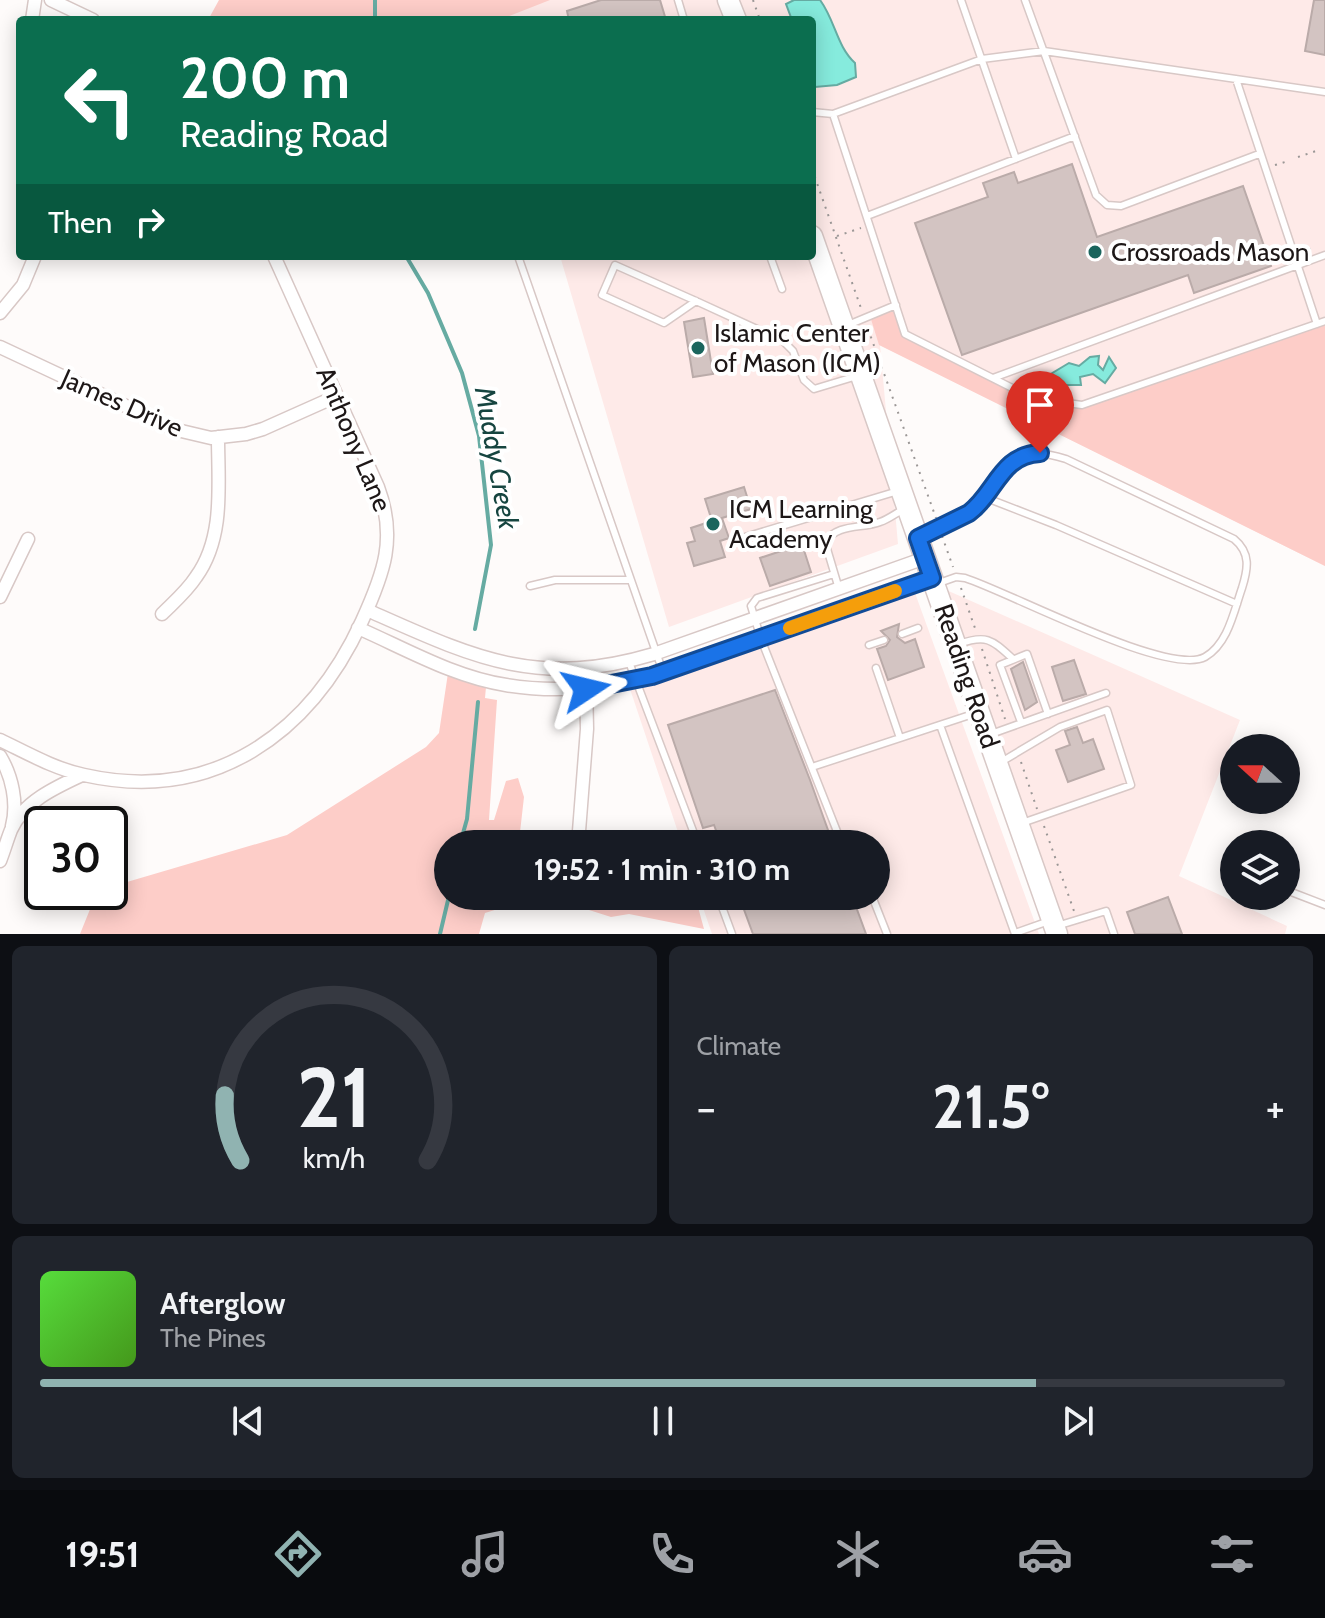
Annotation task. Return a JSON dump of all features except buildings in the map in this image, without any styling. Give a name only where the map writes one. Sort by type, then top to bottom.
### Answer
[{"type":"main road","name":"Reading Road","points":[[816,247],[1055,926]]},
{"type":"street","points":[[51,0],[85,16]]},
{"type":"street","points":[[0,313],[23,285],[33,260]]},
{"type":"street","name":"Anthony Lane","points":[[0,740],[82,775],[139,781],[165,780],[217,767],[241,757],[279,734],[317,697],[332,676],[367,610],[387,555],[388,520],[378,487],[276,260]]},
{"type":"street","name":"James Drive","points":[[0,347],[177,430],[218,437],[263,429],[337,396]]},
{"type":"street","points":[[162,614],[198,575],[213,542],[218,516],[218,437]]},
{"type":"street","points":[[0,597],[28,539]]},
{"type":"street","points":[[367,610],[486,659],[521,667],[586,669],[629,662],[839,589],[931,574]]},
{"type":"street","points":[[358,628],[453,670],[487,681],[539,689],[586,689],[663,672],[761,639],[931,574]]},
{"type":"street","points":[[579,830],[586,756],[586,669]]},
{"type":"street","points":[[0,756],[11,782],[14,800],[11,830],[0,861]]},
{"type":"street","points":[[11,830],[34,802],[82,775]]},
{"type":"lane","points":[[961,0],[1016,159]]},
{"type":"lane","points":[[1025,0],[1096,195],[1107,205],[1121,206],[1259,154]]},
{"type":"lane","points":[[816,112],[833,114],[982,59],[1044,51],[1325,92]]},
{"type":"lane","points":[[1236,79],[1317,324]]},
{"type":"lane","points":[[833,114],[905,334],[1022,393],[1082,405],[1325,321]]},
{"type":"lane","points":[[867,216],[1075,136]]},
{"type":"lane","points":[[993,378],[1325,255]]},
{"type":"lane","points":[[519,260],[654,654],[663,672]]},
{"type":"lane","points":[[771,260],[782,289]]},
{"type":"lane","points":[[696,301],[664,323],[602,295],[615,265],[696,301],[783,341],[793,351],[804,380],[814,389],[861,375]]},
{"type":"lane","points":[[844,327],[896,305]]},
{"type":"lane","points":[[918,538],[969,513],[1008,465],[1023,456],[1040,453],[1066,459],[1241,544],[1246,552],[1247,569],[1224,636],[1214,650],[1199,660],[1181,661],[1072,625],[972,580],[931,574]]},
{"type":"lane","points":[[984,497],[1237,604]]},
{"type":"lane","points":[[745,537],[904,498]]},
{"type":"lane","points":[[839,589],[825,542],[829,536],[843,528],[880,522],[904,498]]},
{"type":"lane","points":[[834,574],[757,598],[751,606],[761,639],[837,830]]},
{"type":"lane","points":[[530,586],[555,580],[629,580]]},
{"type":"lane","points":[[902,634],[918,628]]},
{"type":"lane","points":[[956,645],[978,637],[993,642],[1013,659]]},
{"type":"lane","points":[[869,645],[884,640]]},
{"type":"lane","points":[[1021,722],[1000,665],[1027,654],[1029,668],[1048,714]]},
{"type":"lane","points":[[629,662],[693,830]]},
{"type":"lane","points":[[876,668],[900,738]]},
{"type":"lane","points":[[1005,680],[1013,676]]},
{"type":"lane","points":[[987,735],[1106,693]]},
{"type":"lane","points":[[1012,699],[1020,695]]},
{"type":"lane","points":[[997,764],[1060,727],[1107,710],[1131,785],[1019,824]]},
{"type":"lane","points":[[812,767],[979,711]]},
{"type":"lane","points":[[940,725],[1015,934],[1077,921],[1106,911],[1114,934]]},
{"type":"lane","points":[[1300,895],[1325,905]]},
{"type":"lane","points":[[723,910],[732,934]]},
{"type":"lane","points":[[878,910],[887,934]]},
{"type":"path","points":[[1298,157],[1316,151]]},
{"type":"path","points":[[1267,168],[1285,162]]},
{"type":"path","points":[[816,180],[1008,727]]},
{"type":"path","points":[[836,237],[866,226]]},
{"type":"path","points":[[1298,253],[1315,247]]},
{"type":"path","points":[[1017,753],[1077,921]]},
{"type":"shaded area","points":[[219,0],[550,0],[509,16],[210,16]]},
{"type":"shaded area","points":[[523,0],[1325,0],[1325,566],[880,345],[898,544],[669,627],[561,260],[816,260],[816,16],[497,16]]},
{"type":"shaded area","points":[[896,305],[906,334],[1022,393],[1082,405],[1325,321],[1325,566],[879,345],[870,316]]},
{"type":"shaded area","points":[[935,585],[1240,720],[1235,734],[1220,734],[1220,771],[1179,876],[1220,895],[1220,910],[1252,910],[1287,926],[1285,934],[1057,934]]},
{"type":"shaded area","points":[[915,593],[1039,934],[712,934],[704,910],[890,910],[890,830],[677,830],[630,689]]},
{"type":"shaded area","points":[[448,673],[486,687],[485,698],[497,700],[489,820],[494,820],[506,781],[518,778],[524,797],[520,830],[434,830],[434,910],[495,910],[485,913],[479,934],[80,934],[90,910],[128,910],[128,882],[287,835],[426,747],[439,733]]},
{"type":"shaded area","points":[[589,910],[699,910],[704,929],[629,914],[611,917]]},
{"type":"water","points":[[794,0],[820,0],[844,49],[855,63],[856,77],[837,85],[816,87],[816,16],[790,16],[786,4]]},
{"type":"water","points":[[1099,356],[1098,365],[1103,370],[1109,357],[1116,368],[1105,383],[1093,374],[1080,377],[1081,385],[1064,385],[1044,378],[1069,363],[1079,366],[1090,357]]},
{"type":"waterway","name":"Muddy Creek","points":[[375,0],[375,16]]},
{"type":"waterway","name":"Muddy Creek","points":[[408,260],[428,293],[462,373],[479,436],[491,545],[475,629]]},
{"type":"waterway","name":"Muddy Creek","points":[[464,830],[478,702]]},
{"type":"waterway","name":"Muddy Creek","points":[[440,934],[446,910]]},
{"type":"slow traffic","points":[[790,628],[895,591]]},
{"type":"place","name":"Crossroads Mason","points":[[1095,252]]},
{"type":"place","name":"Islamic Center of Mason (ICM)","points":[[698,348]]},
{"type":"place","name":"ICM Learning Academy","points":[[713,524]]},
{"type":"route","points":[[586,689],[652,676],[932,578],[918,538],[969,513],[1008,465],[1023,456],[1040,453]]}]
